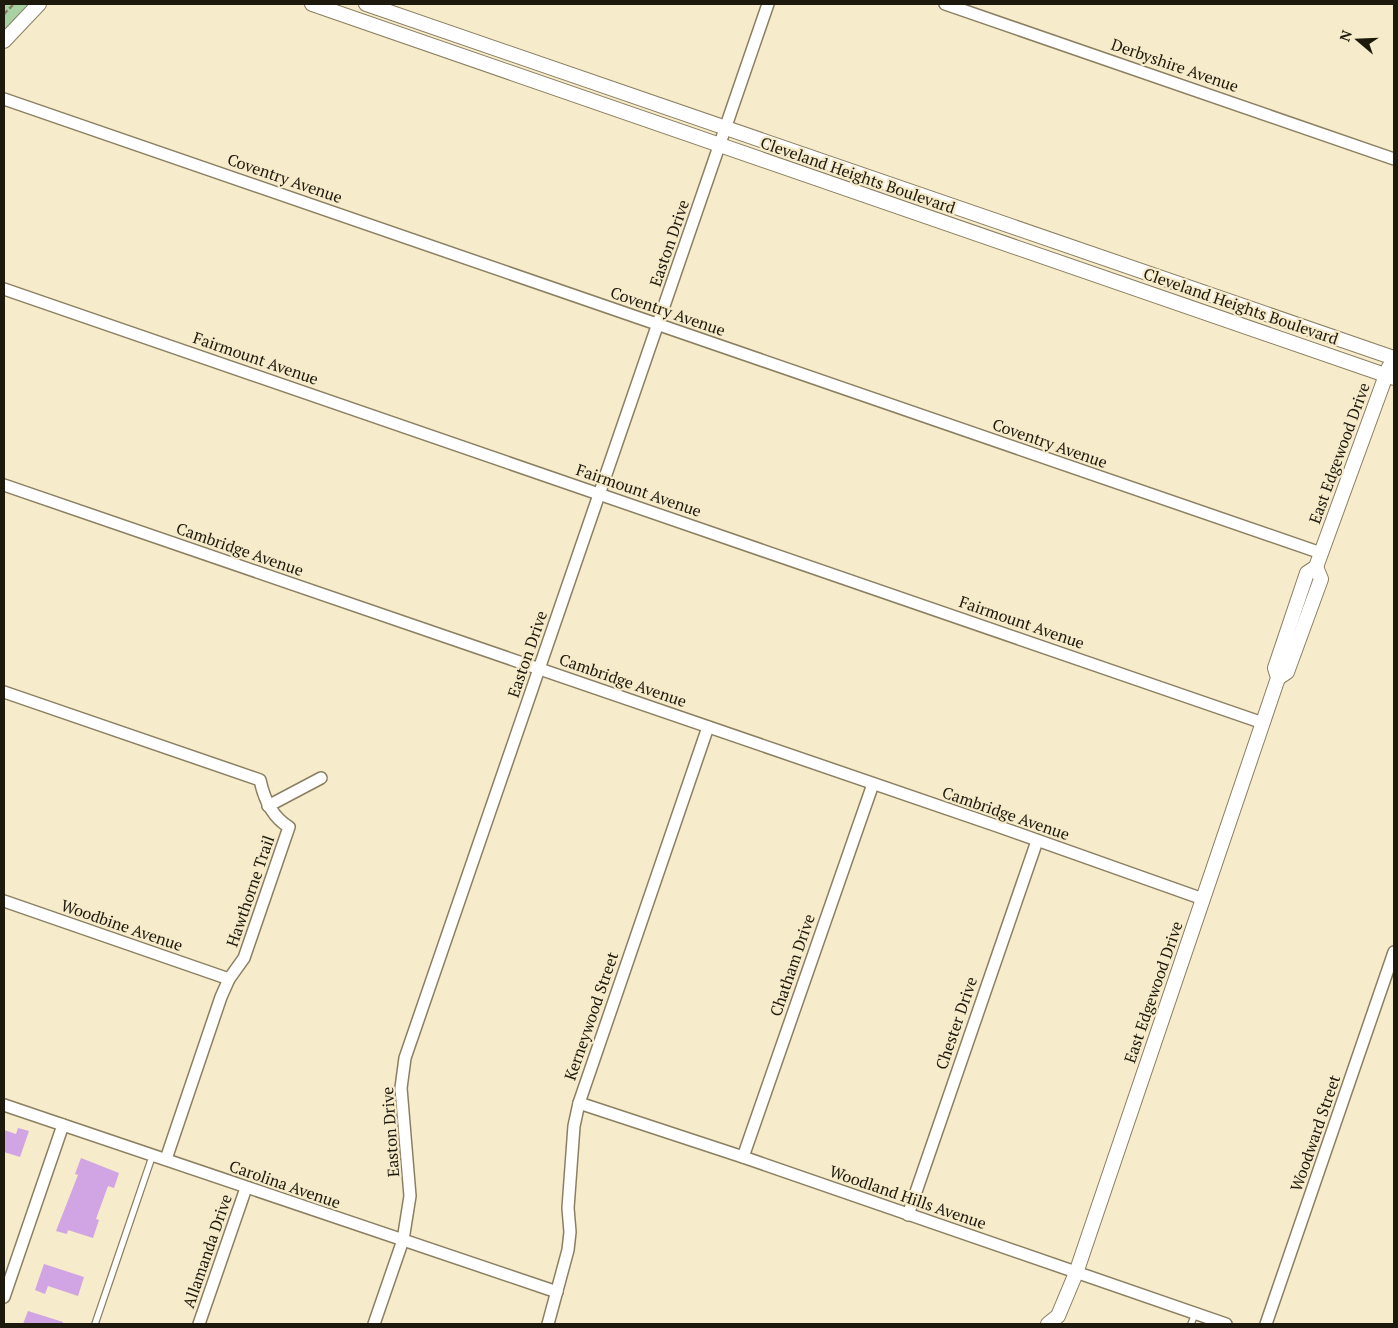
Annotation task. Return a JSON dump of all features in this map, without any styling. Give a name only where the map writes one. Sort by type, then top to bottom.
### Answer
[{"type":"street","points":[[4,40],[39,4]]},
{"type":"street","name":"Cleveland Heights Boulevard","points":[[312,4],[1390,376]]},
{"type":"street","name":"Cleveland Heights Boulevard","points":[[366,4],[1058,243],[1393,355]]},
{"type":"street","name":"Easton Drive","points":[[374,1324],[403,1240],[410,1196],[401,1088],[405,1058],[768,4]]},
{"type":"street","name":"Derbyshire Avenue","points":[[945,4],[1394,159]]},
{"type":"street","points":[[410,38],[416,21]]},
{"type":"street","name":"Coventry Avenue","points":[[4,99],[1321,553]]},
{"type":"street","points":[[1052,260],[1058,243]]},
{"type":"street","name":"Fairmount Avenue","points":[[4,289],[1263,723]]},
{"type":"street","name":"East Edgewood Drive","points":[[1056,1321],[1076,1272],[1263,723],[1278,678],[1275,668],[1307,573],[1316,567],[1390,376],[1393,355]]},
{"type":"street","name":"Cambridge Avenue","points":[[4,485],[540,668],[1203,899]]},
{"type":"street","name":"Hawthorne Trail","points":[[4,692],[260,780],[268,806],[283,824],[289,827],[244,958],[229,979],[221,997],[166,1158]]},
{"type":"street","name":"Kerneywood Street","points":[[548,1324],[568,1250],[574,1126],[579,1103],[708,727]]},
{"type":"street","points":[[268,806],[321,778]]},
{"type":"street","name":"Chatham Drive","points":[[744,1157],[873,784]]},
{"type":"street","name":"Chester Drive","points":[[908,1215],[1037,841]]},
{"type":"street","name":"Woodbine Avenue","points":[[4,901],[229,979]]},
{"type":"street","name":"Woodward Street","points":[[1266,1324],[1394,952]]},
{"type":"street","name":"Woodland Hills Avenue","points":[[579,1103],[744,1157],[1076,1272],[1193,1319],[1226,1324]]},
{"type":"street","name":"Carolina Avenue","points":[[4,1105],[166,1158],[246,1188],[557,1292]]},
{"type":"street","points":[[4,1297],[63,1125]]},
{"type":"street","name":"Allamanda Drive","points":[[199,1324],[246,1188]]},
{"type":"lane","points":[[95,1324],[153,1154]]},
{"type":"path","points":[[4,14],[14,4]]},
{"type":"green space","points":[[4,4],[29,4],[4,30]]},
{"type":"building","points":[[18,1128],[29,1131],[20,1157],[4,1152],[4,1130],[16,1134]]},
{"type":"building","points":[[81,1158],[119,1173],[114,1188],[108,1186],[96,1219],[99,1220],[93,1238],[68,1230],[67,1234],[56,1231],[78,1175],[75,1174]]},
{"type":"building","points":[[44,1264],[84,1277],[78,1296],[48,1286],[45,1294],[35,1290]]},
{"type":"building","points":[[28,1311],[63,1322],[63,1324],[23,1324]]}]
